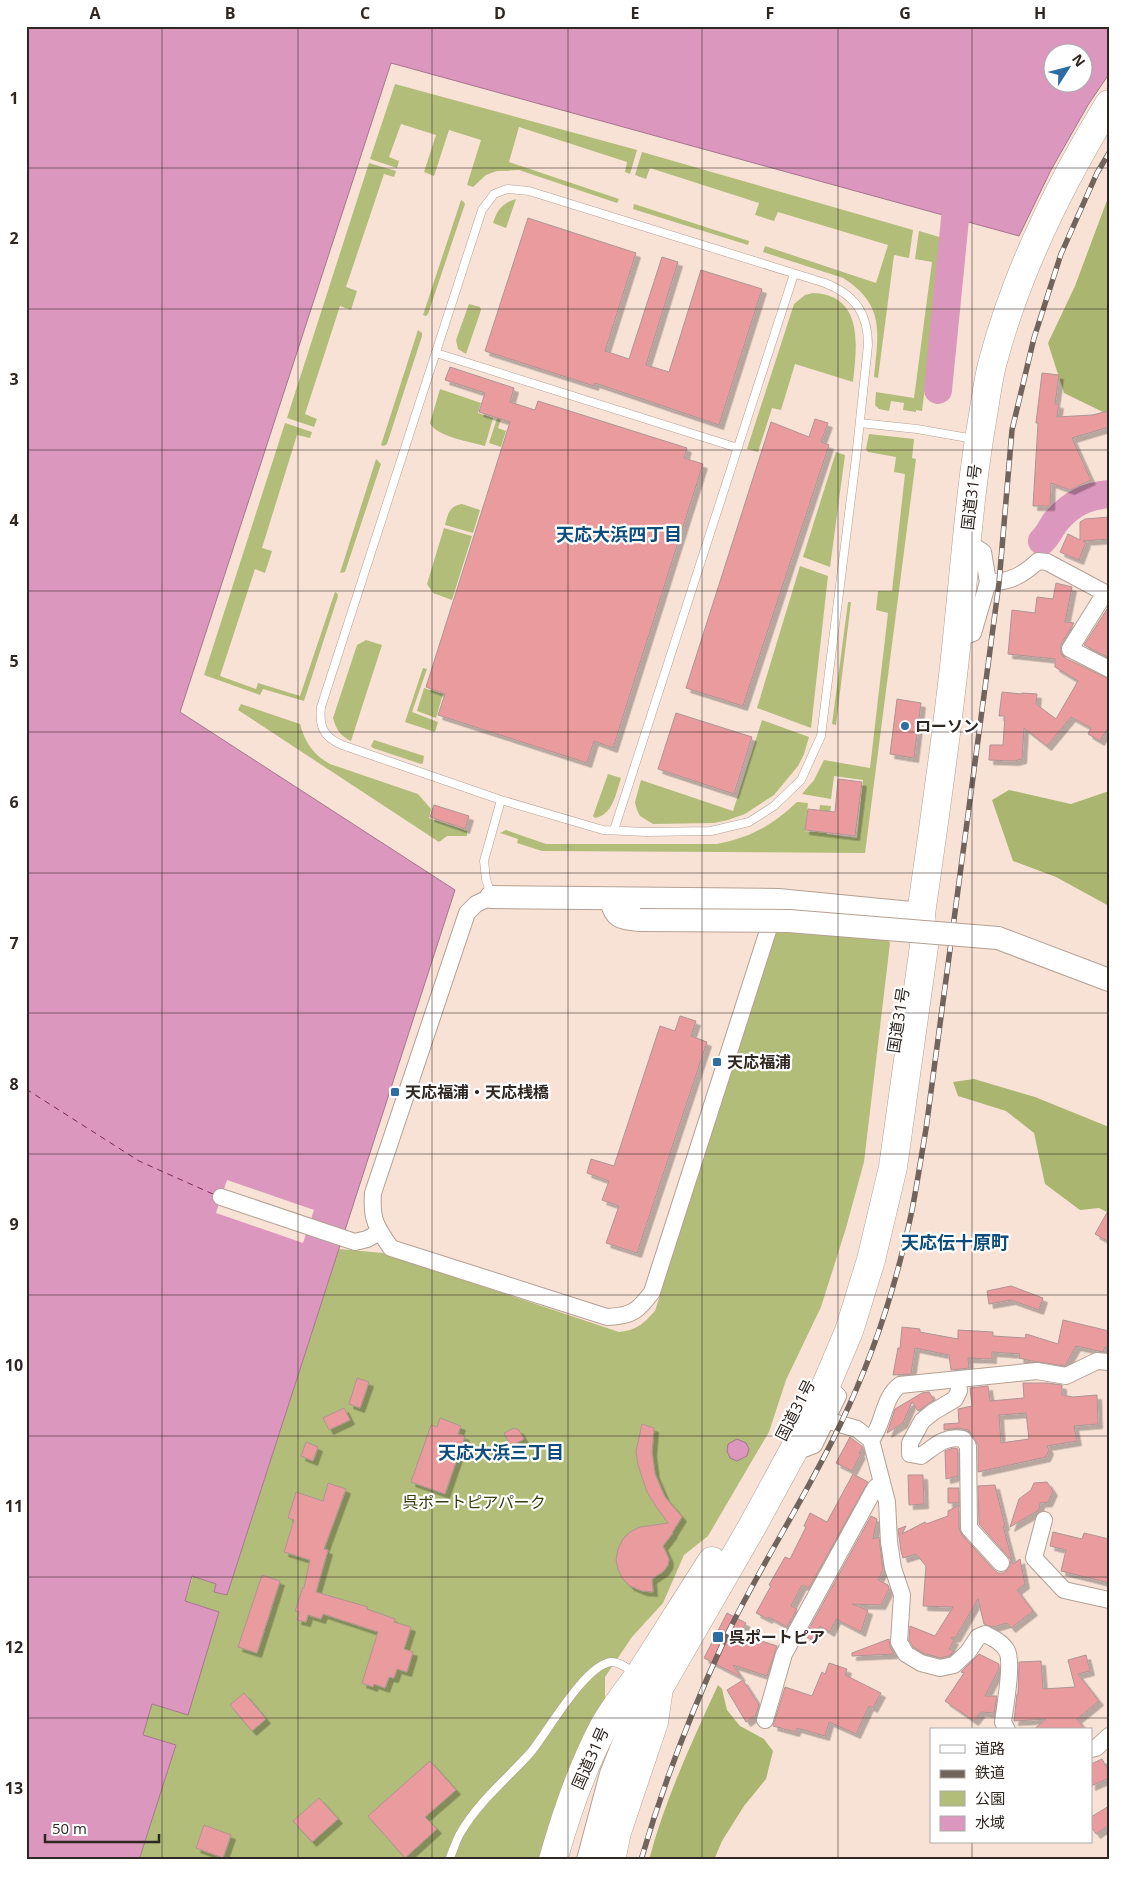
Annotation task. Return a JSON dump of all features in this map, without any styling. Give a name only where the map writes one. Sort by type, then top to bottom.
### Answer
[{"type":"highway","name":"国道31号","points":[[612,1860],[617,1832],[654,1722],[649,1682],[778,1445],[820,1361],[845,1284],[875,1166],[910,944],[921,914],[948,718],[966,541],[979,439],[992,362],[1014,295],[1046,219],[1080,152],[1109,104]]},
{"type":"highway","name":"国道31号","points":[[553,1860],[584,1767],[617,1704],[649,1682],[753,1525],[815,1411],[849,1331],[871,1260],[893,1167],[924,946],[921,914]]},
{"type":"street","points":[[957,639],[973,633],[988,582],[983,552],[966,541]]},
{"type":"street","points":[[988,582],[1000,583],[1017,578],[1038,561],[1047,562],[1107,594],[1070,649],[1109,669]]},
{"type":"street","points":[[778,900],[652,1292],[642,1305],[625,1316],[608,1316],[391,1248],[380,1232],[372,1213],[372,1193],[467,913],[476,904],[492,897],[611,900],[778,900],[921,914]]},
{"type":"street","points":[[611,900],[613,911],[622,918],[640,920],[789,921],[998,938],[1109,980]]},
{"type":"street","points":[[221,1197],[355,1242],[367,1239],[380,1232]]},
{"type":"street","points":[[871,1440],[876,1434],[892,1391],[900,1386],[1038,1371],[1066,1376],[1097,1360],[1109,1362]]},
{"type":"street","points":[[958,1380],[959,1391],[955,1399],[922,1421],[910,1442],[910,1454],[921,1456],[944,1440],[964,1439],[968,1446],[969,1528],[1001,1564]]},
{"type":"street","points":[[792,1453],[814,1445],[838,1396],[826,1384]]},
{"type":"street","points":[[826,1420],[857,1429],[871,1440],[887,1502],[889,1542],[893,1568],[902,1595],[899,1642],[906,1654],[921,1663],[940,1668],[954,1665],[968,1652],[978,1637],[985,1634],[1000,1642],[1008,1651],[1010,1662],[1003,1722],[1005,1728]]},
{"type":"street","points":[[765,1720],[784,1654],[875,1488],[882,1482]]},
{"type":"street","points":[[1044,1520],[1034,1558],[1064,1590],[1109,1600]]},
{"type":"street","points":[[588,1860],[611,1774],[649,1682]]},
{"type":"street","points":[[1092,1750],[1109,1736]]},
{"type":"lane","points":[[507,189],[529,191],[839,289],[851,298],[859,308],[868,330],[868,345],[821,736],[801,780],[774,806],[749,822],[731,828],[711,831],[603,830],[502,800],[342,745],[332,741],[323,731],[319,720],[321,706],[436,353],[485,203],[494,194],[507,189]]},
{"type":"lane","points":[[614,830],[794,274]]},
{"type":"lane","points":[[436,353],[738,448]]},
{"type":"lane","points":[[860,423],[917,429],[979,439]]},
{"type":"lane","points":[[492,897],[486,879],[484,861],[502,800]]},
{"type":"lane","points":[[450,1860],[461,1832],[478,1808],[532,1751],[580,1684],[598,1667],[611,1662],[621,1665],[649,1682]]},
{"type":"green space","points":[[395,84],[637,150],[630,174],[625,172],[627,162],[519,127],[509,162],[619,199],[617,203],[519,170],[497,171],[486,175],[473,187],[467,185],[481,140],[449,130],[434,176],[424,172],[436,135],[401,124],[389,157],[399,161],[397,168],[370,159]]},
{"type":"green space","points":[[642,152],[913,230],[909,258],[894,255],[878,378],[874,377],[877,347],[876,322],[873,310],[867,299],[857,288],[843,278],[763,252],[765,246],[876,283],[888,245],[778,212],[774,221],[755,215],[759,203],[650,168],[646,179],[635,175]]},
{"type":"green space","points":[[369,163],[396,171],[394,177],[384,174],[346,287],[357,291],[351,310],[340,306],[305,414],[317,419],[314,427],[287,418]]},
{"type":"green space","points":[[1109,195],[1109,415],[1064,393],[1048,343],[1075,286]]},
{"type":"green space","points":[[516,199],[506,228],[493,223],[496,214],[501,208]]},
{"type":"green space","points":[[461,200],[465,204],[426,316],[423,315]]},
{"type":"green space","points":[[634,204],[749,241],[748,245],[633,209]]},
{"type":"green space","points":[[919,231],[943,238],[922,411],[903,410],[904,403],[891,401],[889,411],[879,409],[875,405],[876,392],[914,398],[932,262],[915,259]]},
{"type":"green space","points":[[813,293],[830,296],[841,303],[849,313],[854,325],[856,339],[853,382],[795,364],[781,410],[772,408],[758,452],[747,449],[794,304],[805,295]]},
{"type":"green space","points":[[469,304],[480,307],[481,310],[466,354],[458,349],[456,340]]},
{"type":"green space","points":[[418,330],[422,333],[422,336],[387,444],[384,446],[381,445]]},
{"type":"green space","points":[[440,389],[481,403],[478,413],[493,418],[485,446],[454,438],[433,428],[430,423]]},
{"type":"green space","points":[[500,409],[504,410],[498,428],[506,431],[501,447],[489,443]]},
{"type":"green space","points":[[285,423],[312,432],[310,438],[297,435],[262,548],[272,551],[265,573],[255,569],[220,676],[256,689],[258,683],[300,696],[335,592],[338,596],[304,701],[263,689],[260,695],[204,675]]},
{"type":"green space","points":[[869,434],[914,439],[912,458],[916,459],[865,853],[542,851],[517,843],[518,839],[500,833],[506,830],[546,844],[717,844],[740,838],[770,824],[797,802],[808,803],[805,831],[817,832],[820,805],[831,806],[827,834],[857,838],[863,780],[834,776],[831,799],[802,794],[814,780],[824,760],[870,768],[888,613],[876,610],[878,591],[892,591],[905,474],[894,472],[896,457],[868,452],[866,449]]},
{"type":"green space","points":[[836,452],[845,455],[830,567],[803,557]]},
{"type":"green space","points":[[376,459],[381,464],[345,572],[340,573]]},
{"type":"green space","points":[[462,504],[480,510],[473,533],[445,525],[448,514],[452,509]]},
{"type":"green space","points":[[444,528],[472,536],[452,600],[433,593],[427,584]]},
{"type":"green space","points":[[800,566],[828,576],[811,728],[757,708]]},
{"type":"green space","points":[[848,602],[851,602],[836,725],[832,724]]},
{"type":"green space","points":[[366,640],[382,645],[351,741],[339,732],[333,718],[357,645]]},
{"type":"green space","points":[[423,668],[427,669],[412,712],[438,722],[435,732],[405,722]]},
{"type":"green space","points":[[424,688],[443,694],[436,718],[417,711]]},
{"type":"green space","points":[[241,704],[300,724],[311,748],[324,760],[330,764],[418,794],[431,809],[429,818],[467,831],[467,836],[447,836],[439,842],[238,710]]},
{"type":"green space","points":[[762,720],[809,737],[798,766],[774,795],[745,814],[714,823],[653,824],[640,816],[635,802],[641,780],[733,811]]},
{"type":"green space","points":[[374,740],[424,756],[423,763],[421,764],[373,748],[371,746]]},
{"type":"green space","points":[[608,774],[621,778],[610,808],[606,813],[595,818],[593,816]]},
{"type":"green space","points":[[1009,790],[1071,804],[1109,791],[1109,906],[1056,877],[1013,861],[992,800]]},
{"type":"green space","name":"呉ポートピアパーク","points":[[784,924],[884,933],[890,943],[864,1162],[846,1228],[821,1307],[786,1380],[769,1432],[708,1536],[684,1555],[663,1603],[632,1637],[605,1677],[605,1699],[572,1765],[549,1825],[539,1860],[139,1860],[176,1745],[143,1735],[152,1703],[187,1715],[219,1612],[185,1601],[193,1576],[216,1584],[214,1592],[227,1595],[339,1249],[383,1253],[619,1332],[631,1330],[643,1323],[655,1311],[774,932]]},
{"type":"green space","points":[[974,1079],[1035,1097],[1109,1127],[1109,1213],[1099,1208],[1080,1210],[1045,1184],[1034,1133],[1006,1111],[958,1096],[953,1082]]},
{"type":"green space","points":[[718,1685],[722,1689],[727,1710],[740,1726],[764,1739],[773,1751],[766,1779],[744,1806],[722,1841],[714,1860],[649,1860],[671,1793]]},
{"type":"water","points":[[26,26],[1109,26],[1109,74],[1088,105],[1051,170],[1019,236],[391,63],[180,712],[455,890],[227,1595],[214,1592],[216,1584],[192,1576],[185,1601],[219,1612],[188,1715],[152,1704],[143,1735],[176,1745],[139,1860],[26,1860]]},
{"type":"water","points":[[737,1439],[746,1443],[749,1449],[747,1456],[737,1461],[730,1458],[727,1451],[728,1444]]},
{"type":"pier","points":[[227,1180],[314,1210],[303,1243],[216,1213]]},
{"type":"building","points":[[528,218],[636,253],[605,351],[629,359],[662,257],[678,262],[646,365],[669,372],[701,270],[762,289],[719,425],[595,383],[594,386],[485,351]]},
{"type":"building","points":[[450,367],[514,388],[510,402],[535,410],[538,401],[687,448],[684,458],[703,464],[613,748],[594,741],[587,763],[438,715],[445,694],[426,687],[510,422],[479,412],[485,393],[445,380]]},
{"type":"building","points":[[1042,373],[1059,375],[1055,404],[1059,404],[1057,417],[1092,415],[1109,411],[1109,427],[1072,438],[1091,480],[1070,490],[1051,483],[1050,506],[1033,506],[1038,423],[1036,423]]},
{"type":"building","points":[[815,419],[828,423],[821,442],[829,445],[743,706],[686,688],[771,422],[809,437]]},
{"type":"building","points":[[1109,517],[1109,539],[1083,541],[1086,542],[1079,560],[1060,552],[1068,534],[1080,540],[1080,522],[1085,519]]},
{"type":"building","points":[[1056,583],[1072,587],[1065,622],[1074,623],[1061,644],[1061,654],[1065,658],[1109,679],[1109,726],[1100,741],[1088,734],[1091,728],[1071,717],[1047,746],[1024,728],[1022,759],[1014,761],[989,760],[990,745],[1003,745],[1005,716],[999,716],[1002,692],[1037,694],[1036,704],[1056,719],[1078,681],[1055,667],[1055,659],[1008,654],[1012,610],[1035,613],[1037,597],[1053,599]]},
{"type":"building","points":[[1109,606],[1109,658],[1084,645]]},
{"type":"building","points":[[897,699],[921,703],[914,758],[890,754]]},
{"type":"building","points":[[676,713],[752,737],[734,794],[658,769]]},
{"type":"building","points":[[838,779],[862,782],[855,836],[805,830],[808,809],[835,812]]},
{"type":"building","points":[[434,805],[469,816],[465,829],[430,817]]},
{"type":"building","points":[[680,1016],[696,1021],[691,1036],[707,1042],[637,1253],[606,1243],[619,1206],[602,1200],[609,1181],[587,1173],[591,1159],[614,1166],[660,1026],[675,1031]]},
{"type":"building","points":[[1109,1209],[1109,1242],[1095,1234]]},
{"type":"building","points":[[1011,1286],[1043,1298],[1039,1310],[1011,1300],[989,1304],[987,1291]]},
{"type":"building","points":[[1063,1320],[1109,1331],[1109,1347],[1105,1347],[1103,1352],[1076,1346],[1065,1366],[1019,1358],[1020,1354],[992,1352],[992,1359],[968,1358],[969,1368],[951,1370],[949,1355],[915,1348],[911,1374],[893,1375],[898,1348],[900,1348],[902,1327],[920,1329],[920,1332],[958,1339],[958,1330],[993,1332],[993,1336],[1025,1338],[1026,1334],[1058,1344]]},
{"type":"building","points":[[357,1378],[369,1382],[360,1408],[349,1404]]},
{"type":"building","points":[[1023,1383],[1062,1385],[1062,1395],[1073,1397],[1097,1395],[1098,1424],[1074,1426],[1077,1441],[1047,1446],[1049,1450],[1046,1457],[978,1472],[978,1445],[971,1433],[968,1430],[958,1428],[944,1430],[944,1424],[959,1423],[958,1409],[972,1406],[970,1388],[988,1386],[990,1401],[1024,1398]],"holes":[[[1026,1413],[1029,1439],[1001,1443],[999,1415]]]},
{"type":"building","points":[[929,1392],[934,1400],[918,1411],[912,1402],[903,1423],[887,1433],[895,1409],[922,1393]]},
{"type":"building","points":[[344,1408],[350,1420],[329,1430],[323,1418]]},
{"type":"building","points":[[440,1418],[461,1426],[458,1434],[465,1436],[445,1494],[411,1482],[431,1425],[437,1427]]},
{"type":"building","points":[[642,1424],[654,1428],[652,1452],[655,1474],[665,1497],[682,1517],[663,1546],[669,1559],[668,1565],[664,1571],[652,1579],[653,1592],[642,1591],[630,1586],[622,1578],[616,1560],[618,1549],[623,1539],[630,1532],[640,1527],[668,1523],[647,1492],[638,1465],[636,1451]]},
{"type":"building","points":[[514,1428],[519,1430],[524,1439],[515,1444],[509,1443],[504,1433]]},
{"type":"building","points":[[850,1437],[863,1447],[852,1471],[836,1463]]},
{"type":"building","points":[[306,1442],[318,1447],[313,1461],[301,1456]]},
{"type":"building","points":[[953,1448],[958,1449],[958,1476],[946,1479],[945,1451]]},
{"type":"building","points":[[853,1474],[868,1482],[809,1588],[802,1585],[791,1606],[797,1609],[787,1627],[769,1617],[768,1619],[756,1613],[785,1557],[790,1559],[806,1527],[804,1526],[810,1513],[827,1522]]},
{"type":"building","points":[[908,1475],[923,1475],[924,1504],[909,1505]]},
{"type":"building","points":[[1047,1482],[1053,1491],[1048,1502],[1040,1503],[1039,1510],[1010,1527],[1019,1499],[1031,1490],[1034,1483]]},
{"type":"building","points":[[328,1483],[346,1489],[324,1549],[328,1550],[316,1592],[368,1607],[367,1609],[395,1619],[394,1622],[411,1627],[404,1649],[413,1652],[407,1672],[397,1669],[394,1678],[389,1677],[385,1688],[374,1684],[373,1687],[362,1683],[378,1632],[323,1614],[321,1619],[308,1615],[306,1622],[297,1620],[299,1612],[295,1611],[304,1588],[310,1560],[284,1552],[294,1520],[288,1518],[296,1492],[323,1501]]},
{"type":"building","points":[[995,1485],[1013,1564],[1020,1559],[1025,1584],[1017,1590],[1033,1611],[1011,1628],[1007,1623],[993,1627],[984,1624],[978,1599],[956,1637],[951,1638],[954,1640],[949,1649],[954,1651],[949,1656],[940,1658],[923,1653],[913,1647],[909,1640],[910,1626],[935,1636],[953,1607],[923,1606],[926,1566],[916,1554],[903,1558],[898,1529],[906,1526],[902,1534],[925,1522],[926,1524],[948,1516],[948,1511],[959,1505],[959,1528],[962,1535],[994,1570],[998,1573],[1004,1573],[1010,1566],[1011,1560],[979,1524],[978,1486]]},
{"type":"building","points":[[948,1488],[959,1488],[959,1503],[948,1503]]},
{"type":"building","points":[[871,1516],[877,1519],[873,1539],[879,1537],[883,1570],[878,1580],[888,1585],[889,1589],[881,1605],[852,1604],[868,1610],[861,1632],[836,1619],[830,1632],[820,1626],[812,1640],[805,1636]]},
{"type":"building","points":[[1053,1532],[1082,1539],[1084,1533],[1109,1539],[1109,1583],[1061,1571],[1066,1550],[1050,1546]]},
{"type":"building","points":[[262,1575],[280,1581],[257,1653],[238,1647]]},
{"type":"building","points":[[727,1613],[746,1623],[740,1634],[777,1646],[767,1676],[733,1665],[741,1677],[704,1658]]},
{"type":"building","points":[[889,1639],[890,1647],[894,1654],[852,1656],[852,1653]]},
{"type":"building","points":[[979,1654],[999,1664],[999,1669],[985,1696],[997,1696],[994,1713],[981,1712],[974,1721],[945,1701],[964,1673],[961,1672]]},
{"type":"building","points":[[1086,1655],[1090,1671],[1078,1674],[1099,1701],[1077,1719],[1084,1728],[1035,1728],[1046,1719],[1014,1721],[1018,1694],[1019,1662],[1041,1661],[1043,1689],[1075,1687],[1068,1660]]},
{"type":"building","points":[[829,1663],[847,1669],[845,1675],[881,1693],[873,1708],[869,1706],[856,1734],[829,1722],[825,1736],[797,1728],[795,1732],[773,1726],[785,1687],[812,1696],[822,1672],[825,1674]]},
{"type":"building","points":[[743,1680],[759,1705],[756,1715],[746,1722],[727,1690]]},
{"type":"building","points":[[244,1693],[266,1719],[252,1731],[230,1705]]},
{"type":"building","points":[[1102,1759],[1109,1772],[1109,1778],[1092,1786],[1092,1764]]},
{"type":"building","points":[[430,1761],[456,1790],[425,1817],[437,1829],[405,1858],[368,1816]]},
{"type":"building","points":[[319,1798],[338,1819],[312,1842],[293,1821]]},
{"type":"building","points":[[1109,1806],[1109,1825],[1096,1834],[1092,1828],[1092,1816]]},
{"type":"building","points":[[204,1825],[231,1835],[223,1858],[196,1848]]},
{"type":"waterway","points":[[938,390],[956,209]]},
{"type":"waterway","points":[[1042,541],[1056,521],[1067,510],[1086,499],[1109,494]]},
{"type":"ferry route","points":[[26,1089],[139,1161],[215,1195]]},
{"type":"railway","points":[[641,1860],[668,1776],[712,1668],[752,1586],[812,1480],[852,1400],[873,1348],[898,1268],[911,1215],[926,1129],[999,583],[1012,430],[1034,338],[1061,254],[1097,173],[1109,153]]},
{"type":"place","name":"ローソン","points":[[905,726]]},
{"type":"place","name":"天応福浦","points":[[717,1062]]},
{"type":"place","name":"天応福浦・天応桟橋","points":[[395,1092]]},
{"type":"place","name":"呉ポートピア","points":[[718,1637]]},
{"type":"district","name":"天応大浜四丁目","points":[[619,535]]},
{"type":"district","name":"天応伝十原町","points":[[955,1243]]},
{"type":"district","name":"天応大浜三丁目","points":[[501,1453]]}]
